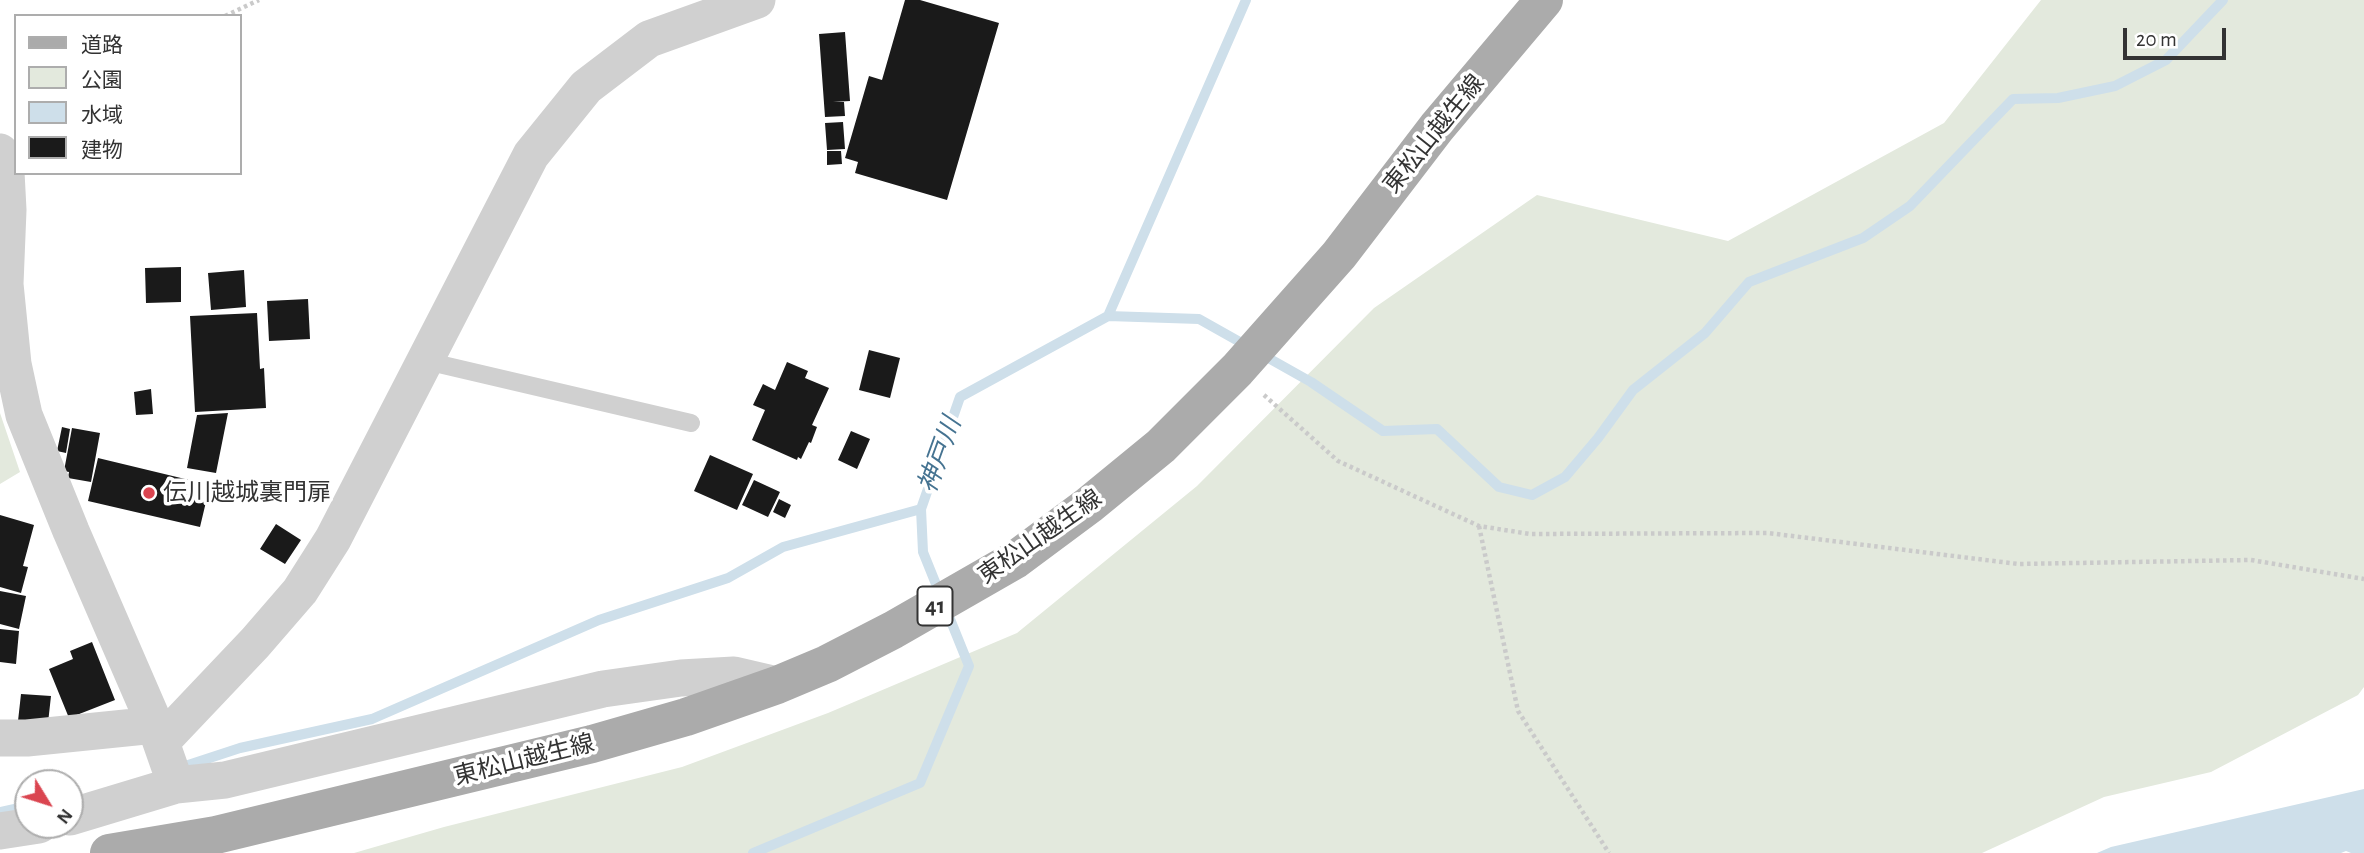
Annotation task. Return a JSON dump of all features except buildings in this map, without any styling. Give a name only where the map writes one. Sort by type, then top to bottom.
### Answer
[{"type":"main road","name":"東松山越生線","points":[[109,853],[207,844],[686,718],[827,664],[893,630],[1015,560],[1161,446],[1237,370],[1339,255],[1437,127],[1544,0]]},
{"type":"street","points":[[0,738],[158,733],[176,723],[255,643],[300,591],[333,539],[531,155],[586,87],[649,39],[757,0]]},
{"type":"street","points":[[0,152],[6,172],[8,210],[5,284],[13,364],[24,415],[158,733],[176,785]]},
{"type":"street","points":[[84,813],[176,785],[225,780],[603,689],[681,678],[734,675],[778,685]]},
{"type":"lane","points":[[426,361],[691,423]]},
{"type":"path","points":[[229,14],[259,0]]},
{"type":"path","points":[[1237,370],[1338,461],[1479,526],[1530,534],[1768,533],[2018,564],[2251,559],[2364,579]]},
{"type":"path","points":[[1479,526],[1518,711],[1609,853]]},
{"type":"green space","points":[[2041,0],[2364,0],[2364,687],[2358,695],[2211,772],[2104,797],[1982,853],[354,853],[444,827],[682,767],[828,713],[1017,633],[1197,486],[1374,308],[1537,195],[1728,241],[1944,123]]},
{"type":"green space","points":[[0,413],[20,472],[0,484]]},
{"type":"water","points":[[2364,789],[2364,853],[2097,853],[2111,847]]},
{"type":"waterway","name":"神戸川","points":[[753,853],[920,783],[969,666],[923,552],[921,509],[960,397],[1108,316],[1246,0]]},
{"type":"waterway","points":[[1108,316],[1199,319],[1311,382],[1383,431],[1437,429],[1499,487],[1532,495],[1565,477],[1633,390],[1705,333],[1749,282],[1863,238],[1910,206],[2013,99],[2058,98],[2115,86],[2166,60],[2223,0]]},
{"type":"waterway","points":[[176,769],[240,748],[372,719],[599,620],[728,578],[783,547],[921,509]]},
{"type":"waterway","points":[[0,812],[14,809]]},
{"type":"place","name":"伝川越城裏門扉","points":[[149,493]]}]
